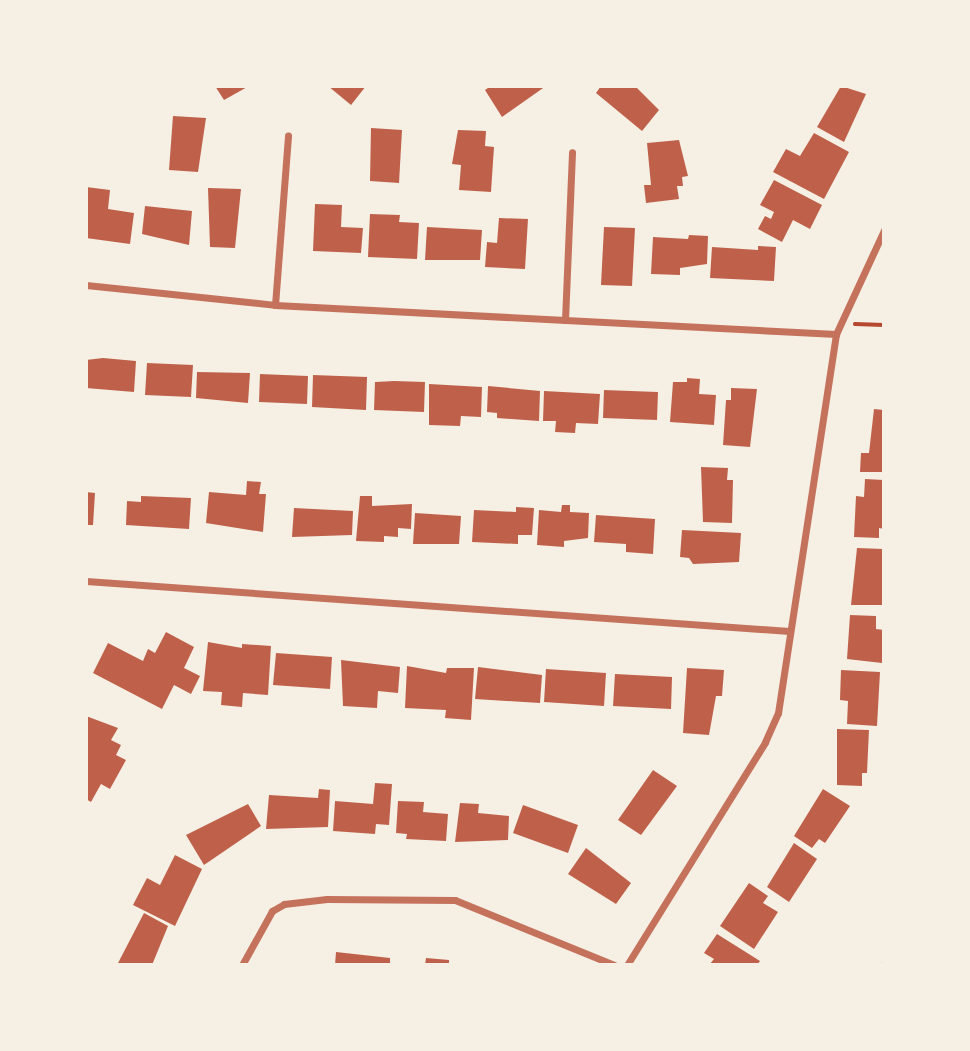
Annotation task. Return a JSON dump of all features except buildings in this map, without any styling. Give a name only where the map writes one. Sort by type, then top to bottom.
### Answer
[{"type":"street","points":[[275,305],[288,135]]},
{"type":"street","points":[[565,320],[572,152]]},
{"type":"street","points":[[627,965],[765,742],[778,713],[836,334],[884,230]]},
{"type":"street","points":[[86,285],[275,305],[836,334]]},
{"type":"street","points":[[86,581],[789,631]]},
{"type":"street","points":[[242,965],[272,911],[284,904],[327,899],[455,900],[614,965]]},
{"type":"path","points":[[840,323],[884,325]]}]
